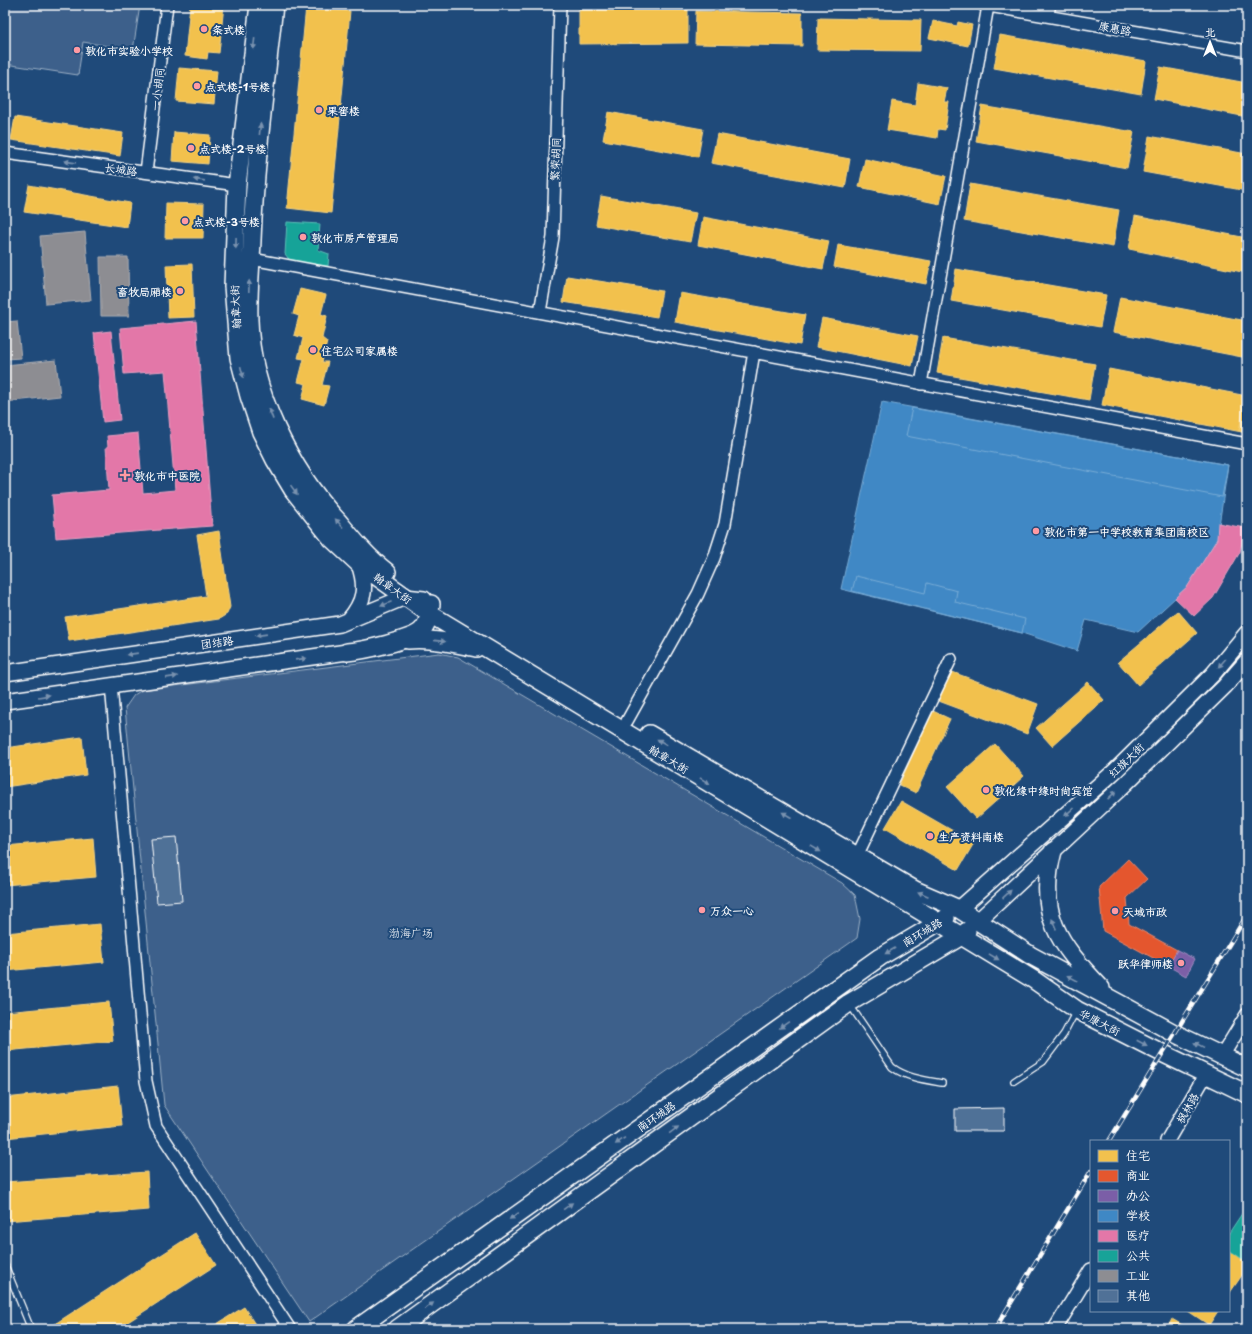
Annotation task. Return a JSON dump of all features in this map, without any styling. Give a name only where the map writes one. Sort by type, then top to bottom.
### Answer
[{"type":"main road","name":"翰章大街","points":[[259,5],[237,185],[234,286],[235,318],[239,358],[248,396],[261,432],[293,490],[332,539],[359,564],[405,597],[428,605],[914,890],[959,909],[979,920]]},
{"type":"main road","name":"翰章大街","points":[[274,5],[254,187],[252,259],[249,284],[249,321],[254,358],[263,393],[275,426],[289,456],[328,511],[365,552],[384,570],[428,605],[492,652],[960,937]]},
{"type":"main road","points":[[348,620],[356,610],[362,596],[365,580],[359,564]]},
{"type":"main road","name":"团结路","points":[[5,673],[340,624],[405,597]]},
{"type":"main road","points":[[401,640],[422,631],[428,605]]},
{"type":"main road","name":"红旗大街","points":[[959,909],[1116,770],[1213,674],[1247,633]]},
{"type":"main road","points":[[5,701],[347,652],[401,640],[424,639],[448,641],[492,652]]},
{"type":"main road","name":"红旗大街","points":[[979,920],[1203,708],[1247,661]]},
{"type":"main road","points":[[1053,851],[1048,870],[1047,897],[1052,923],[1066,948],[1111,999]]},
{"type":"main road","name":"南环城路","points":[[356,1329],[880,957],[938,924],[959,909]]},
{"type":"main road","points":[[979,920],[1030,955],[1174,1033],[1247,1068]]},
{"type":"main road","name":"南环城路","points":[[397,1329],[849,1004],[960,937],[979,920]]},
{"type":"main road","name":"华康大街","points":[[960,937],[1034,980],[1077,1010],[1247,1094]]},
{"type":"street","name":"一小胡同","points":[[146,172],[168,5]]},
{"type":"street","name":"繁荣胡同","points":[[540,312],[553,236],[560,5]]},
{"type":"street","points":[[921,384],[985,5]]},
{"type":"street","name":"康惠路","points":[[985,5],[1247,51]]},
{"type":"street","points":[[1048,16],[1050,5]]},
{"type":"street","name":"长城路","points":[[5,154],[237,185]]},
{"type":"street","points":[[252,259],[1247,444]]},
{"type":"street","points":[[627,721],[698,594],[714,558],[725,524],[754,352]]},
{"type":"street","points":[[857,856],[951,659]]},
{"type":"street","points":[[111,686],[146,1081],[156,1126],[290,1329]]},
{"type":"street","points":[[1222,1056],[1247,1016]]},
{"type":"street","name":"枫林路","points":[[1168,1140],[1206,1074]]},
{"type":"street","points":[[1055,1329],[1090,1272]]},
{"type":"lane","points":[[849,1004],[892,1067],[900,1073],[914,1078],[942,1083]]},
{"type":"lane","points":[[1014,1081],[1043,1062],[1064,1034],[1077,1010]]},
{"type":"lane","points":[[5,1265],[31,1329]]},
{"type":"green space","points":[[5,5],[140,5],[133,50],[83,42],[78,75],[5,64]]},
{"type":"green space","name":"渤海广场","points":[[439,653],[458,657],[842,883],[855,895],[860,919],[857,938],[309,1322],[164,1105],[125,708],[134,695],[142,690]]},
{"type":"building: 住宅","name":"条式楼","points":[[190,5],[224,5],[219,53],[208,52],[207,59],[185,56]]},
{"type":"building: 住宅","name":"果窖楼","points":[[306,6],[350,11],[331,213],[287,208]]},
{"type":"building: 住宅","points":[[688,8],[688,43],[579,44],[579,9]]},
{"type":"building: 住宅","points":[[696,11],[802,13],[802,46],[695,44]]},
{"type":"building: 住宅","points":[[818,18],[921,20],[920,51],[817,50]]},
{"type":"building: 住宅","points":[[933,21],[957,26],[958,22],[972,25],[968,46],[929,38]]},
{"type":"building: 住宅","points":[[1000,35],[1146,61],[1141,94],[994,68]]},
{"type":"building: 住宅","points":[[1160,67],[1247,83],[1247,117],[1154,99]]},
{"type":"building: 住宅","name":"点式楼-1号楼","points":[[179,68],[217,71],[214,104],[176,101]]},
{"type":"building: 住宅","points":[[918,83],[947,88],[944,102],[949,102],[945,130],[938,129],[937,138],[887,130],[892,101],[915,105]]},
{"type":"building: 住宅","points":[[982,106],[1134,132],[1127,168],[976,141]]},
{"type":"building: 住宅","points":[[608,112],[703,129],[698,157],[603,140]]},
{"type":"building: 住宅","points":[[15,117],[123,133],[120,156],[11,140]]},
{"type":"building: 住宅","name":"点式楼-2号楼","points":[[174,132],[210,135],[208,164],[172,161]]},
{"type":"building: 住宅","points":[[717,134],[850,159],[845,188],[711,163]]},
{"type":"building: 住宅","points":[[1149,136],[1247,154],[1247,191],[1143,172]]},
{"type":"building: 住宅","points":[[865,159],[946,176],[940,204],[859,187]]},
{"type":"building: 住宅","points":[[970,184],[1119,210],[1113,247],[964,221]]},
{"type":"building: 住宅","points":[[29,185],[130,203],[127,227],[24,212]]},
{"type":"building: 住宅","points":[[601,196],[696,213],[690,242],[596,225]]},
{"type":"building: 住宅","name":"点式楼-3号楼","points":[[166,203],[204,204],[203,238],[165,238]]},
{"type":"building: 住宅","points":[[1135,216],[1247,238],[1247,273],[1129,249]]},
{"type":"building: 住宅","points":[[703,217],[829,241],[823,269],[698,245]]},
{"type":"building: 住宅","points":[[838,245],[931,261],[926,284],[834,267]]},
{"type":"building: 住宅","name":"畜牧局厢楼","points":[[192,264],[194,317],[168,318],[166,265]]},
{"type":"building: 住宅","points":[[956,269],[1106,295],[1100,327],[951,301]]},
{"type":"building: 住宅","points":[[567,276],[662,291],[657,317],[563,302]]},
{"type":"building: 住宅","name":"住宅公司家属楼","points":[[300,289],[326,295],[321,314],[327,316],[322,338],[327,342],[322,362],[328,362],[322,385],[329,386],[324,405],[302,399],[306,384],[298,382],[304,359],[298,358],[303,338],[294,335],[299,316],[293,314]]},
{"type":"building: 住宅","points":[[680,293],[805,315],[800,345],[675,322]]},
{"type":"building: 住宅","points":[[1120,297],[1247,321],[1247,358],[1113,332]]},
{"type":"building: 住宅","points":[[822,318],[918,336],[912,366],[816,347]]},
{"type":"building: 住宅","points":[[943,338],[1095,364],[1089,400],[937,373]]},
{"type":"building: 住宅","points":[[1109,369],[1247,396],[1247,433],[1102,405]]},
{"type":"building: 住宅","points":[[1247,390],[1247,433],[1239,431]]},
{"type":"building: 住宅","points":[[219,531],[230,607],[227,614],[219,619],[69,641],[65,617],[206,596],[197,535]]},
{"type":"building: 住宅","points":[[1178,611],[1197,633],[1138,685],[1118,662]]},
{"type":"building: 住宅","points":[[947,670],[1038,704],[1027,734],[936,700]]},
{"type":"building: 住宅","points":[[1088,682],[1104,700],[1052,746],[1036,728]]},
{"type":"building: 住宅","points":[[933,711],[950,719],[916,793],[899,785]]},
{"type":"building: 住宅","points":[[82,737],[86,775],[5,787],[5,748]]},
{"type":"building: 住宅","points":[[995,744],[1024,776],[976,819],[947,787]]},
{"type":"building: 住宅","name":"生产资料南楼","points":[[901,801],[974,843],[958,870],[885,828]]},
{"type":"building: 住宅","points":[[93,838],[96,877],[5,885],[5,846]]},
{"type":"building: 住宅","points":[[100,924],[104,962],[5,971],[5,933]]},
{"type":"building: 住宅","points":[[109,1002],[113,1041],[5,1051],[5,1012]]},
{"type":"building: 住宅","points":[[118,1086],[122,1126],[5,1138],[5,1098]]},
{"type":"building: 住宅","points":[[147,1172],[149,1210],[5,1221],[5,1182]]},
{"type":"building: 住宅","points":[[195,1233],[216,1265],[117,1329],[47,1329]]},
{"type":"building: 住宅","points":[[1230,1251],[1247,1262],[1247,1268],[1230,1293]]},
{"type":"building: 住宅","points":[[244,1307],[258,1329],[209,1329]]},
{"type":"building: 住宅","points":[[1190,1312],[1217,1312],[1209,1325]]},
{"type":"building: 住宅","points":[[1172,1319],[1189,1329],[1167,1329]]},
{"type":"building: 商业","name":"天域市政","points":[[1128,859],[1147,879],[1127,898],[1129,924],[1177,950],[1168,966],[1103,931],[1099,887]]},
{"type":"building: 办公","name":"跃华律师楼","points":[[1177,950],[1195,959],[1186,976],[1168,966]]},
{"type":"building: 学校","name":"敦化市第一中学校教育集团南校区","points":[[882,402],[1228,465],[1217,539],[1188,586],[1138,632],[1086,620],[1077,651],[1022,633],[841,589]]},
{"type":"building: 学校","points":[[912,408],[1228,465],[1222,497],[906,436]]},
{"type":"building: 学校","points":[[856,576],[925,593],[927,583],[957,591],[955,602],[1025,619],[1022,633],[852,591]]},
{"type":"building: 医疗","points":[[196,321],[212,526],[56,538],[52,495],[109,490],[106,447],[108,447],[107,436],[138,433],[143,493],[175,490],[165,371],[124,374],[120,328]]},
{"type":"building: 医疗","points":[[111,331],[120,420],[103,422],[94,333]]},
{"type":"building: 医疗","points":[[1218,523],[1245,528],[1240,552],[1213,598],[1194,616],[1175,598],[1188,586],[1217,539]]},
{"type":"building: 公共","name":"敦化市房产管理局","points":[[287,222],[320,224],[318,250],[329,254],[328,266],[292,263],[285,254]]},
{"type":"building: 公共","points":[[1247,1206],[1247,1262],[1230,1251],[1230,1232]]},
{"type":"building: 工业","points":[[85,232],[91,300],[46,304],[40,236]]},
{"type":"building: 工业","points":[[100,257],[128,257],[129,316],[101,316]]},
{"type":"building: 工业","points":[[17,321],[21,358],[5,359],[5,322]]},
{"type":"building: 工业","points":[[56,360],[60,396],[5,402],[5,365]]},
{"type":"building: 其他","points":[[176,837],[182,901],[157,903],[151,839]]},
{"type":"building: 其他","points":[[1004,1108],[1004,1131],[955,1131],[955,1109]]},
{"type":"railway","points":[[1110,1140],[1247,915]]},
{"type":"railway","points":[[995,1329],[1090,1173]]},
{"type":"place","name":"条式楼","points":[[204,29]]},
{"type":"place","name":"敦化市实验小学校","points":[[77,50]]},
{"type":"place","name":"点式楼-1号楼","points":[[197,86]]},
{"type":"place","name":"果窖楼","points":[[319,110]]},
{"type":"place","name":"点式楼-2号楼","points":[[191,148]]},
{"type":"place","name":"点式楼-3号楼","points":[[185,221]]},
{"type":"place","name":"敦化市房产管理局","points":[[303,237]]},
{"type":"place","name":"畜牧局厢楼","points":[[180,291]]},
{"type":"place","name":"住宅公司家属楼","points":[[313,350]]},
{"type":"place","name":"敦化市中医院","points":[[125,475]]},
{"type":"place","name":"敦化市第一中学校教育集团南校区","points":[[1036,531]]},
{"type":"place","name":"敦化缘中缘时尚宾馆","points":[[986,790]]},
{"type":"place","name":"生产资料南楼","points":[[930,836]]},
{"type":"place","name":"万众一心","points":[[702,910]]},
{"type":"place","name":"天域市政","points":[[1115,911]]},
{"type":"place","name":"跃华律师楼","points":[[1181,963]]}]
